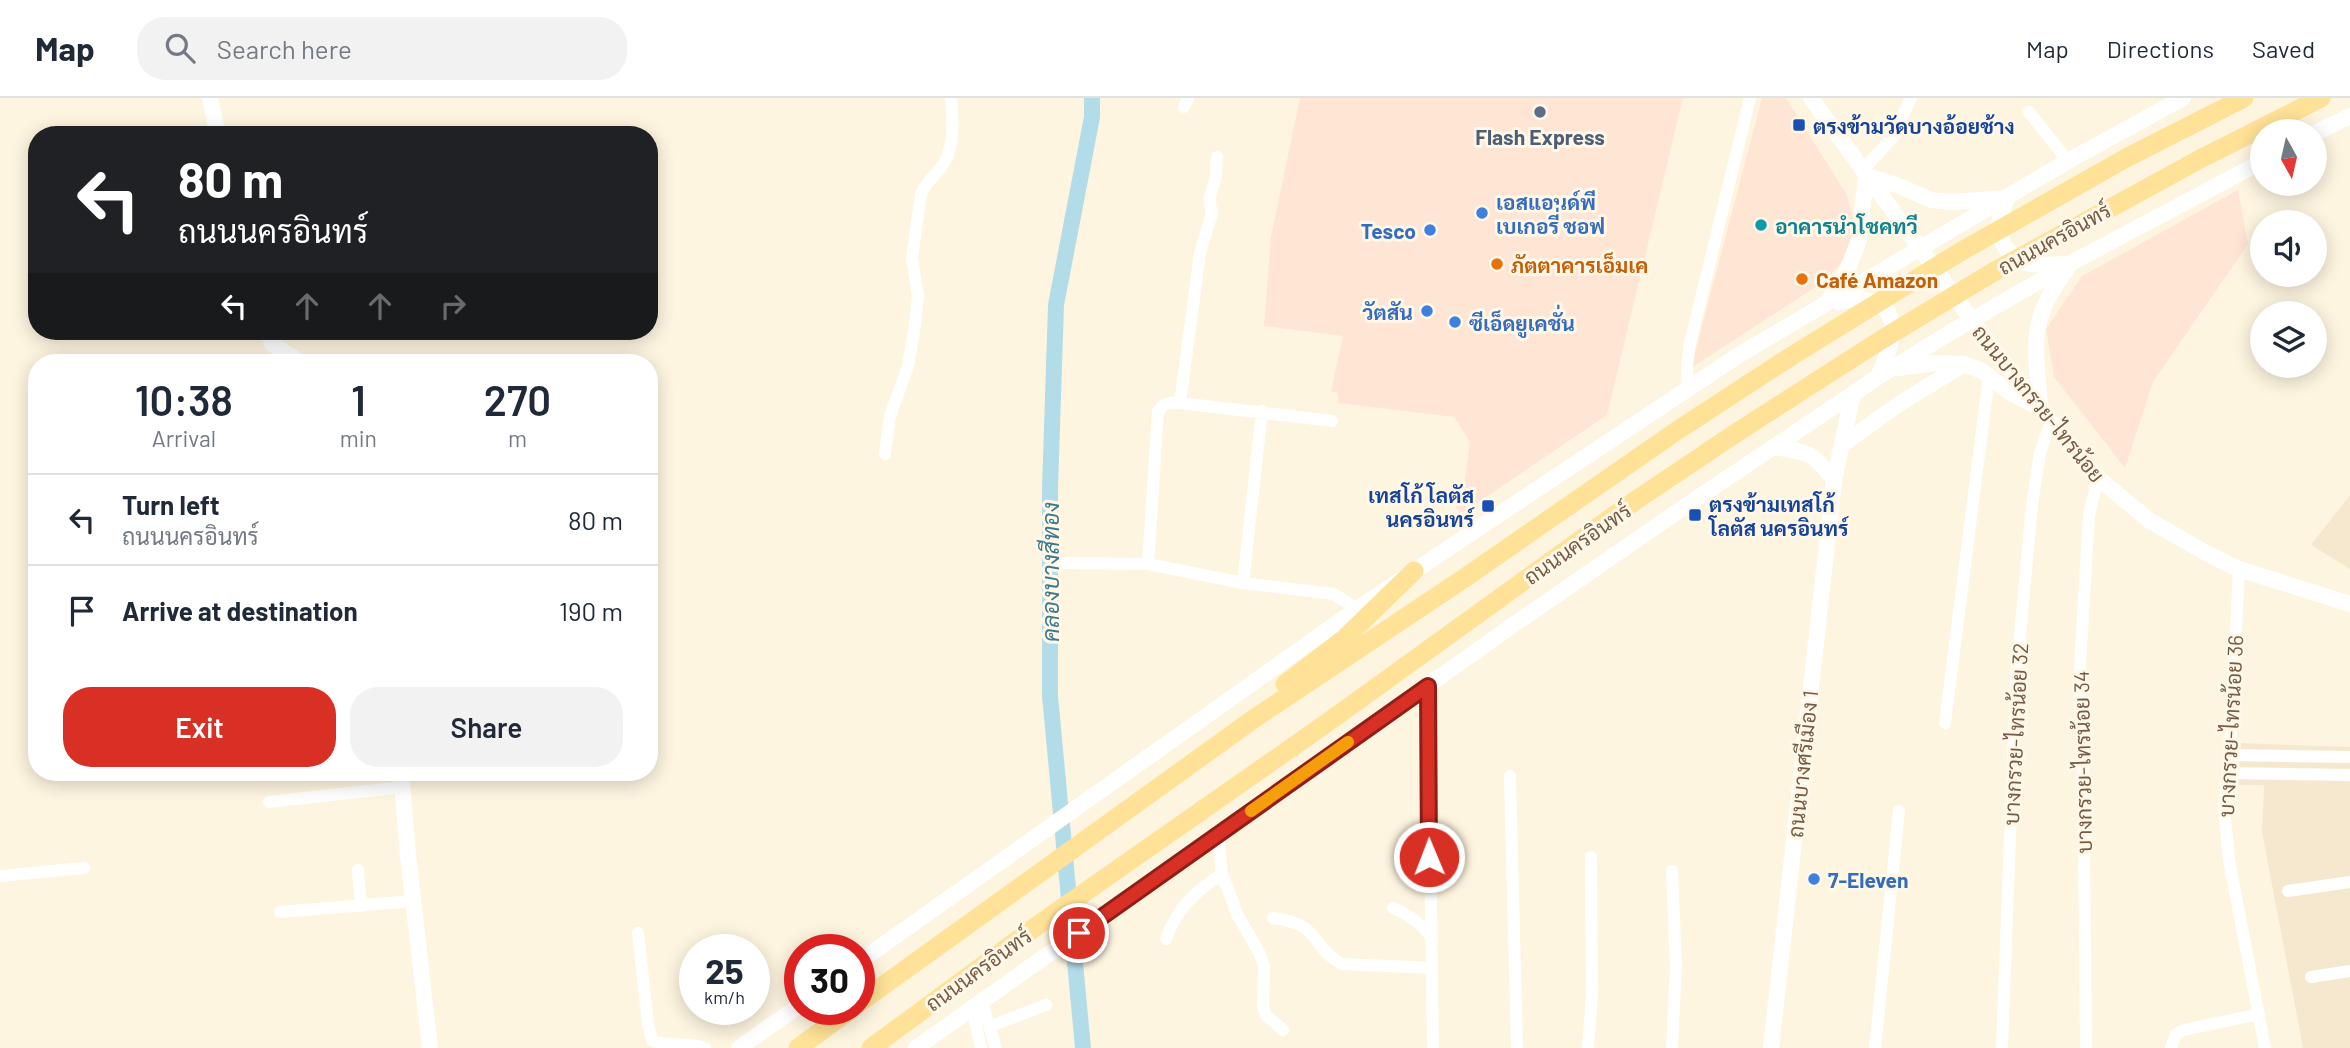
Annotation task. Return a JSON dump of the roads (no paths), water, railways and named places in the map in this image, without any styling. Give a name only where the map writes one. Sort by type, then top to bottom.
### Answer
[{"type":"main road","points":[[210,98],[216,126]]},
{"type":"main road","name":"ถนนบางกรวย-ไทรน้อย","points":[[1811,98],[1972,321],[2098,478],[2150,521],[2185,542],[2239,569],[2350,604]]},
{"type":"main road","points":[[875,951],[1357,609],[1739,355],[2068,161],[2183,98]]},
{"type":"main road","name":"ถนนนครอินทร์","points":[[875,991],[1255,718],[1790,357],[1960,252],[2128,157],[2244,98]]},
{"type":"main road","name":"ถนนนครอินทร์","points":[[871,1048],[1038,925],[1736,433],[1995,271],[2202,158],[2312,102]]},
{"type":"main road","points":[[2328,127],[2350,116]]},
{"type":"main road","name":"ถนนนครอินทร์","points":[[916,1048],[1683,507],[1884,373],[2071,264],[2250,168]]},
{"type":"main road","points":[[1826,305],[1846,273],[1859,240],[1864,173],[1931,200],[1951,202],[2007,198]]},
{"type":"main road","points":[[2007,198],[1999,225],[2000,238],[2007,251],[2016,259],[2030,264],[2071,264]]},
{"type":"main road","points":[[2040,408],[2036,338],[2039,321],[2052,292],[2071,264]]},
{"type":"main road","points":[[1826,305],[1862,298],[1877,301],[1886,311],[1892,325],[1884,373],[1935,363],[1964,364],[1989,376],[2009,392],[2040,408]]},
{"type":"main road","points":[[271,340],[272,344],[288,354]]},
{"type":"main road","points":[[1843,444],[1899,404],[1964,364]]},
{"type":"main road","name":"ถนนบางศรีเมือง 1","points":[[1771,1048],[1834,480],[1853,394]]},
{"type":"main road","points":[[1774,447],[1797,450],[1816,457],[1834,480]]},
{"type":"main road","points":[[1255,718],[1265,702],[1282,686],[1344,639],[1414,570]]},
{"type":"main road","points":[[402,781],[430,1048]]},
{"type":"main road","points":[[739,1048],[784,1016]]},
{"type":"main road","points":[[798,1048],[829,1025]]},
{"type":"street","points":[[884,454],[890,416],[908,366],[915,325],[918,296],[912,258],[922,194],[925,184],[944,164],[950,148],[953,115],[951,98]]},
{"type":"street","points":[[1688,390],[1690,343],[1750,98]]},
{"type":"street","points":[[1864,173],[1892,138],[1911,98]]},
{"type":"street","points":[[2029,112],[2068,161]]},
{"type":"street","points":[[1180,403],[1200,253],[1212,213],[1209,206],[1217,158]]},
{"type":"street","points":[[1945,723],[1989,376]]},
{"type":"street","points":[[1148,564],[1158,411],[1165,404],[1262,411],[1332,421]]},
{"type":"street","points":[[1243,583],[1262,411]]},
{"type":"street","name":"บางกรวย-ไทรน้อย 32","points":[[2002,1048],[2016,679],[2032,505],[2040,453],[2051,422]]},
{"type":"street","name":"บางกรวย-ไทรน้อย 34","points":[[2086,1048],[2079,683],[2089,515],[2098,478]]},
{"type":"street","points":[[1058,562],[1148,564],[1243,583],[1334,594],[1357,609]]},
{"type":"street","name":"บางกรวย-ไทรน้อย 36","points":[[2239,569],[2230,755],[2224,809],[2229,860],[2265,1048]]},
{"type":"street","points":[[1428,686],[1433,1048]]},
{"type":"street","points":[[2230,755],[2350,758]]},
{"type":"street","points":[[2227,773],[2350,775]]},
{"type":"street","points":[[1510,776],[1517,1048]]},
{"type":"street","points":[[269,802],[390,781]]},
{"type":"street","points":[[1875,1048],[1899,811]]},
{"type":"street","points":[[1218,834],[1222,874],[1238,916],[1264,966],[1263,1007],[1266,1015],[1283,1030]]},
{"type":"street","points":[[1588,1048],[1592,982],[1591,857]]},
{"type":"street","points":[[0,876],[84,868]]},
{"type":"street","points":[[358,870],[361,906]]},
{"type":"street","points":[[1672,870],[1676,966],[1672,1048]]},
{"type":"street","points":[[1166,939],[1172,920],[1182,906],[1202,887],[1222,874]]},
{"type":"street","points":[[2288,891],[2350,882]]},
{"type":"street","points":[[280,912],[413,901]]},
{"type":"street","points":[[1393,908],[1418,921],[1431,936]]},
{"type":"street","points":[[1273,918],[1290,920],[1304,926],[1331,958],[1342,964],[1432,968]]},
{"type":"street","points":[[638,933],[652,1040],[661,1046],[698,1045],[705,1048]]},
{"type":"street","points":[[2311,977],[2350,971]]},
{"type":"street","points":[[977,1005],[991,1026],[996,1048]]},
{"type":"street","points":[[977,1005],[981,1048]]},
{"type":"street","points":[[991,1026],[1046,1005]]},
{"type":"street","points":[[2171,1048],[2176,1034],[2184,1030],[2259,1014]]},
{"type":"waterway","name":"คลองบางสีทอง","points":[[1083,1048],[1050,696],[1050,488],[1056,305],[1092,117],[1092,98]]},
{"type":"place","name":"Flash Express","points":[[1540,112]]},
{"type":"place","name":"ตรงข้ามวัดบางอ้อยช้าง","points":[[1799,125]]},
{"type":"place","name":"เอสแอนด์พี เบเกอรี่ ชอฟ","points":[[1482,213]]},
{"type":"place","name":"อาคารนำโชคทวี","points":[[1761,225]]},
{"type":"place","name":"Tesco","points":[[1430,230]]},
{"type":"place","name":"ภัตตาคารเอ็มเค","points":[[1497,264]]},
{"type":"place","name":"Café Amazon","points":[[1802,279]]},
{"type":"place","name":"วัตสัน","points":[[1427,311]]},
{"type":"place","name":"ซีเอ็ดยูเคชั่น","points":[[1455,322]]},
{"type":"place","name":"เทสโก้ โลตัส นครอินทร์","points":[[1488,506]]},
{"type":"place","name":"ตรงข้ามเทสโก้ โลตัส นครอินทร์","points":[[1695,515]]},
{"type":"place","name":"7-Eleven","points":[[1814,879]]}]
